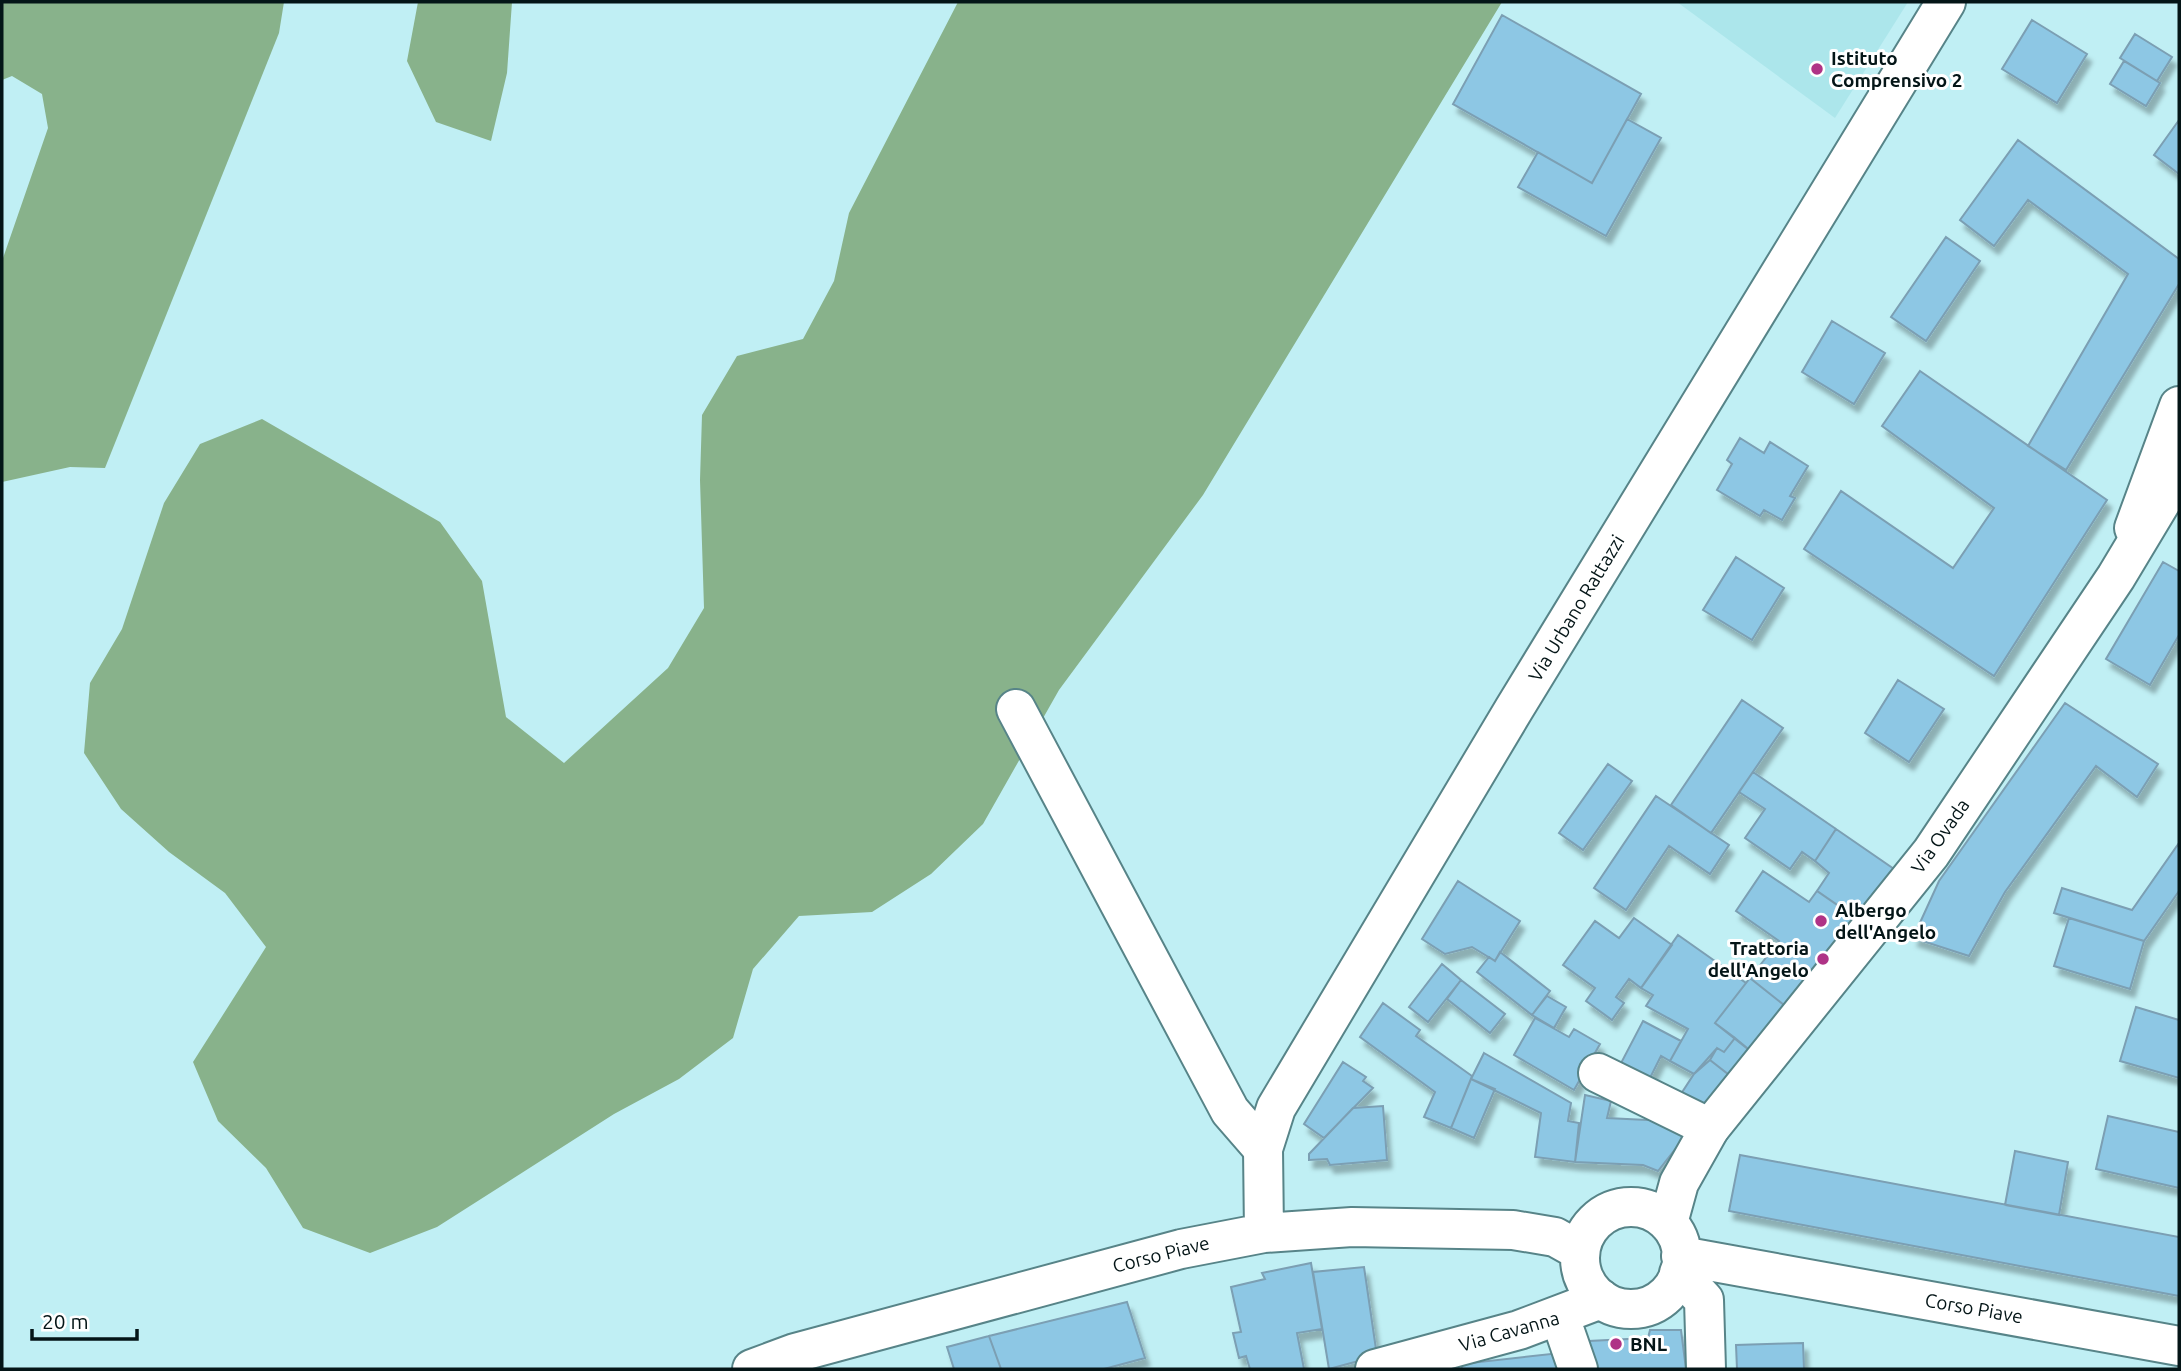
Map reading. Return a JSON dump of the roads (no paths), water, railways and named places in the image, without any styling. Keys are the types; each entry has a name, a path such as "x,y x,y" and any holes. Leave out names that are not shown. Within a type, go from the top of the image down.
{"main road":[{"name":"Via Urbano Rattazzi","path":"1264,1233 1263,1149 1276,1108 1514,709 1945,2"},
{"path":"2116,577 2179,405"},
{"name":"Via Ovada","path":"1683,1263 1679,1183 1710,1128 1931,853 2116,577 2179,472"},
{"path":"1016,709 1230,1111 1263,1149"},
{"path":"1598,1073 1710,1128"},
{"name":"Corso Piave","path":"752,1369 795,1353 1221,1239 1352,1227 1513,1230 1555,1237 1580,1251 1585,1235 1594,1222 1616,1210 1639,1208 1655,1213 1683,1263 1768,1271 2179,1346"},
{"path":"1580,1251 1581,1269 1588,1286 1601,1299 1615,1307 1631,1309 1647,1307 1661,1299 1683,1263"},
{"path":"1683,1263 1706,1369"},
{"name":"Via Cavanna","path":"1376,1369 1560,1317 1601,1299"},
{"path":"1560,1317 1578,1369"}],"place":[{"name":"Istituto Comprensivo 2","path":"1817,69"},
{"name":"Albergo dell'Angelo","path":"1821,921"},
{"name":"Trattoria dell'Angelo","path":"1823,959"},
{"name":"BNL","path":"1616,1344"}]}
